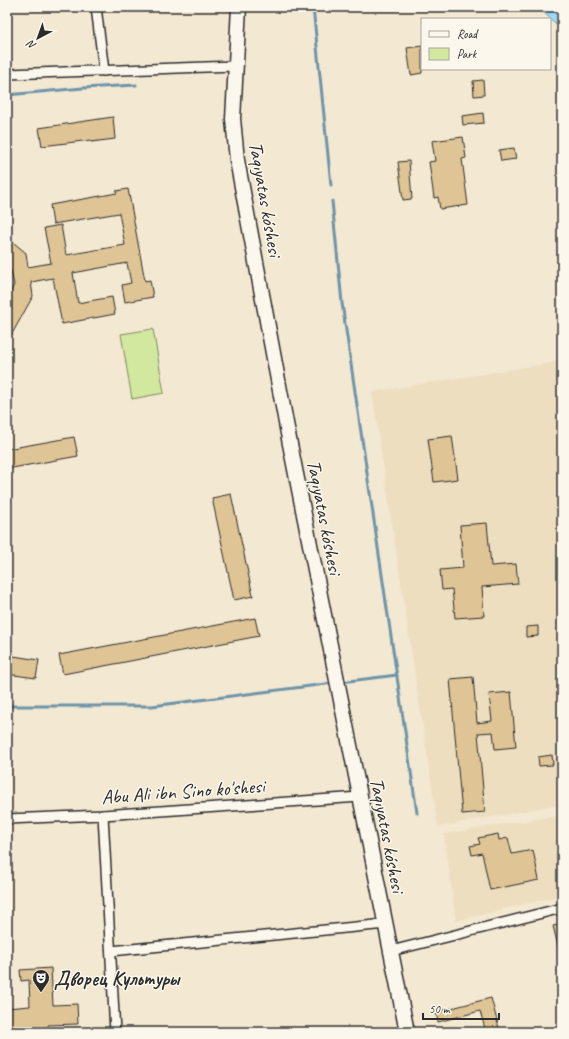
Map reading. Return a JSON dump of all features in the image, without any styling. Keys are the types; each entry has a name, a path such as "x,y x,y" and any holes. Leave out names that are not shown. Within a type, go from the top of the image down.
{"main road":[{"name":"Taqıyatas kóshesi","path":"239,7 233,118 237,160 334,668 407,1032"}],"street":[{"path":"96,7 104,71"},
{"path":"7,74 235,66"},
{"name":"Abu Ali ibn Sino ko'shesi","path":"7,819 103,815 360,797"},
{"path":"103,815 115,1032"},
{"path":"391,951 562,908"},
{"path":"111,951 386,924"}],"shaded area":[{"path":"562,361 562,804 438,827 372,392"},
{"path":"562,815 562,895 456,921 444,834"}],"green space":[{"path":"153,329 164,393 132,399 121,334"}],"water":[{"path":"538,7 562,7 562,27"}],"building":[{"path":"421,46 422,73 411,75 407,48"},
{"path":"483,80 484,95 474,96 473,81"},
{"path":"483,113 484,123 463,125 462,116"},
{"path":"113,117 115,139 91,142 91,140 42,146 39,128"},
{"path":"463,137 466,158 462,159 468,205 440,209 438,197 434,198 429,162 435,161 432,141"},
{"path":"514,148 516,159 501,161 499,150"},
{"path":"409,161 412,199 403,200 398,162"},
{"path":"128,189 145,281 150,280 153,297 125,302 122,285 131,283 127,263 73,273 78,303 112,297 115,314 62,324 53,278 31,282 33,296 7,343 7,298 14,285 11,271 7,267 7,237 26,253 28,267 51,263 44,228 61,225 66,255 125,245 119,213 53,224 50,205 117,193 116,191"},
{"path":"452,436 458,479 434,482 428,439"},
{"path":"74,437 78,456 7,469 7,449"},
{"path":"231,494 253,596 234,600 212,498"},
{"path":"487,523 491,566 516,564 518,584 482,587 484,616 455,618 452,589 442,590 440,570 463,568 460,525"},
{"path":"255,618 259,636 63,674 59,655"},
{"path":"538,626 538,636 526,637 526,627"},
{"path":"7,655 39,660 36,678 7,674"},
{"path":"473,677 477,723 492,721 489,694 511,692 516,747 495,749 493,732 478,733 485,812 462,814 450,679"},
{"path":"552,755 553,765 539,766 538,757"},
{"path":"498,834 499,840 508,838 512,854 533,850 539,880 490,890 482,853 472,855 470,846 480,844 478,838"},
{"path":"562,924 562,950 559,950 553,926"},
{"name":"Дворец Культуры","path":"51,968 53,1005 77,1004 78,1024 48,1025 48,1032 7,1032 7,1008 30,1006 29,980 21,981 20,970"},
{"path":"491,998 500,1032 486,1032 480,1011 438,1022 436,1012"}],"waterway":[{"path":"313,7 331,185"},
{"path":"7,95 136,85"},
{"path":"332,201 342,303 417,813"},
{"path":"341,682 397,675"},
{"path":"7,706 152,706 334,683"}],"place":[{"name":"Дворец Культуры","path":"41,993"}]}
